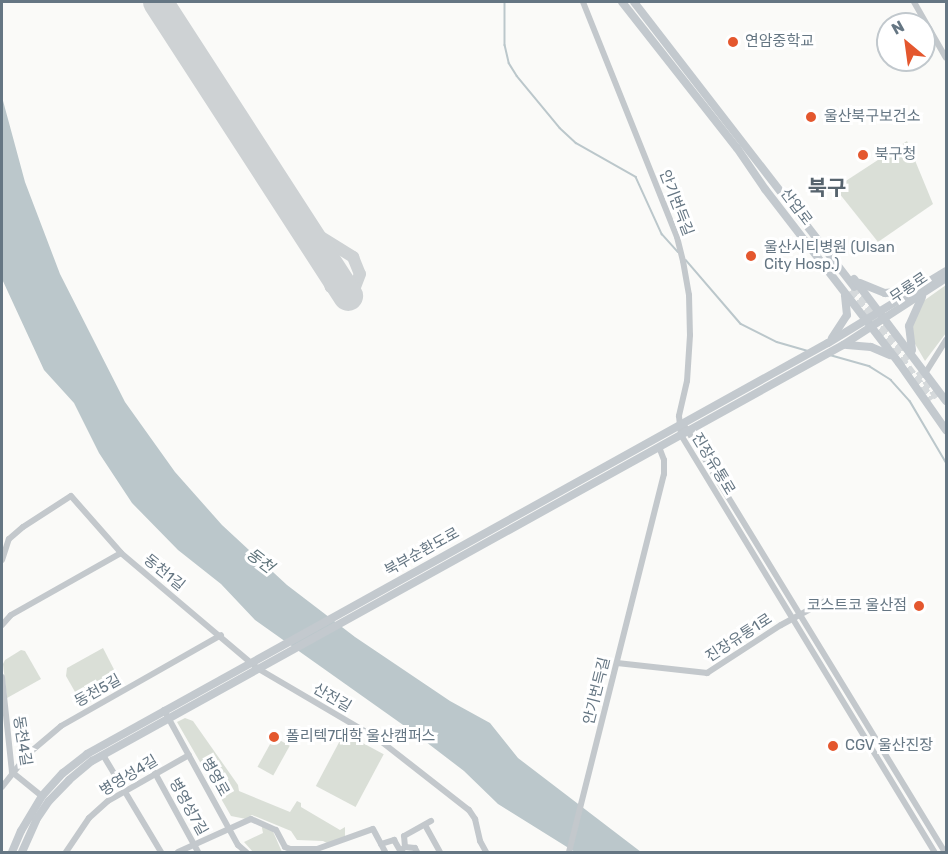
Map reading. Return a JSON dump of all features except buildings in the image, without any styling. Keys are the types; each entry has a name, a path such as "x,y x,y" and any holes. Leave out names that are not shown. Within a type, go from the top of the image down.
{"main road":[{"name":"산업로","path":"622,2 853,278 946,401"},
{"name":"산업로","path":"634,2 740,145 765,189 849,290 866,321 946,430"},
{"name":"무룡로","path":"880,312 946,271"},
{"path":"853,278 885,293 916,289"},
{"name":"무룡로","path":"886,320 946,278"},
{"path":"826,344 847,315 849,290"},
{"path":"916,360 910,344 909,326 925,293"},
{"name":"북부순환도로","path":"12,852 42,796 63,773 87,754 257,668 374,599 880,312"},
{"name":"북부순환도로","path":"22,852 36,820 59,790 79,770 249,662 374,599 659,447 886,320"},
{"path":"841,347 871,347 884,351 899,363"},
{"path":"946,410 935,398 946,421"}],"street":[{"name":"안기번득길","path":"583,2 677,237 686,275 690,350 687,381 679,416 681,424"},
{"path":"914,2 946,58"},
{"path":"926,372 946,340"},
{"name":"진장유통로","path":"681,424 793,619 935,852"},
{"name":"진장유통로","path":"685,433 945,852"},
{"name":"안기번득길","path":"569,852 664,474 664,460 659,447"},
{"name":"동천1길","path":"3,546 22,527 71,496 121,553 221,635 249,662"},
{"path":"2,560 3,546"},
{"path":"2,624 11,615 121,553"},
{"name":"진장유통1로","path":"617,663 707,673 826,600"},
{"name":"동천5길","path":"2,787 12,772 37,745 61,726 221,635"},
{"name":"산전길","path":"249,662 378,739 469,810 476,819 480,842 486,852"},
{"name":"동천4길","path":"2,677 12,772 42,796"},
{"name":"병영로","path":"166,714 238,845 246,852"},
{"path":"103,755 160,852"},
{"name":"병영성4길","path":"66,852 89,818 123,791 189,755"},
{"name":"병영성7길","path":"155,773 198,852"},
{"path":"178,852 254,820 276,830 285,847 290,849 317,849 373,829 385,852"},
{"path":"402,850 405,836 428,823 440,852"},
{"path":"381,844 394,840 402,850"},
{"path":"402,850 415,848 417,852"}],"shaded area":[{"path":"907,141 933,204 878,242 835,188"},
{"path":"946,285 946,333 925,361 911,337 914,317 922,302"},
{"path":"103,648 122,685 83,706 66,676 67,668"},
{"path":"21,650 25,651 41,679 7,698 3,664 5,660"},
{"path":"185,718 193,721 238,785 239,791 290,812 297,801 301,803 301,807 340,830 345,827 345,838 329,844 323,841 297,840 291,831 252,815 246,819 231,816 177,722"},
{"path":"344,733 384,754 356,807 316,786"},
{"path":"274,737 290,746 273,775 258,767"},
{"path":"261,823 271,827 282,852 253,852 244,842 263,833"}],"water":[{"name":"동천","path":"2,97 25,182 60,274 125,402 175,472 222,525 287,585 355,637 450,701 490,723 518,758 641,852 575,852 498,804 464,771 413,732 255,620 221,584 178,550 132,503 99,453 74,403 44,370 2,279"}],"waterway":[{"path":"505,2 505,45 509,63 517,76 560,128 576,143 636,177 662,234 678,252"},
{"path":"686,260 741,324 777,342 808,351"},
{"path":"830,355 869,366 891,380 910,401 946,462"}],"taxiway":[{"path":"296,215 305,227 353,257 360,274 355,287 346,292 331,287 314,243"}],"runway":[{"path":"158,2 348,296"}],"tunnel":[{"path":"854,287 910,359"},
{"path":"850,291 932,400"},
{"path":"919,371 937,397"}],"place":[{"name":"연암중학교","path":"733,42"},
{"name":"울산북구보건소","path":"811,117"},
{"name":"북구청","path":"863,155"},
{"name":"울산시티병원 (Ulsan City Hosp.)","path":"751,256"},
{"name":"코스트코 울산점","path":"919,606"},
{"name":"폴리텍7대학 울산캠퍼스","path":"274,737"},
{"name":"CGV 울산진장","path":"833,746"}],"district":[{"name":"북구","path":"827,188"}]}
